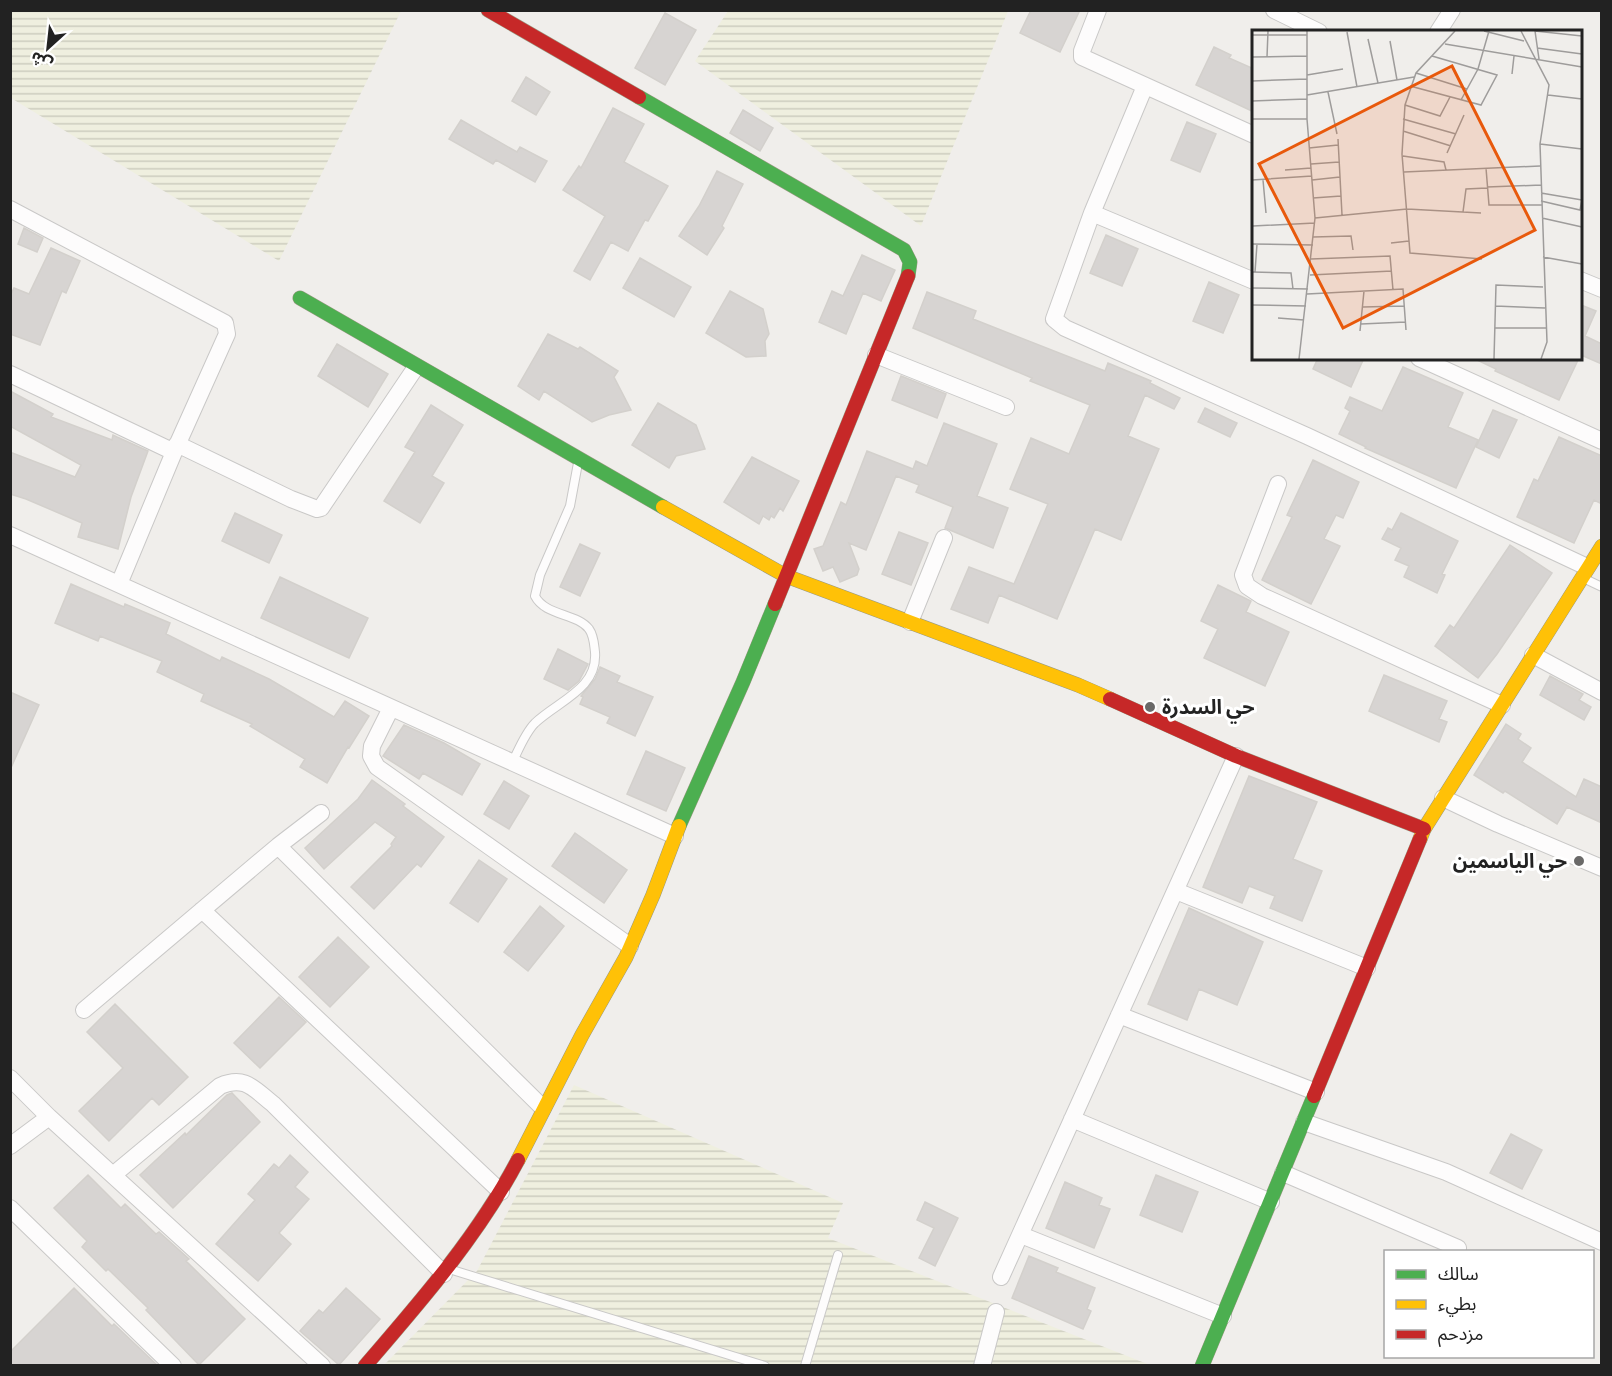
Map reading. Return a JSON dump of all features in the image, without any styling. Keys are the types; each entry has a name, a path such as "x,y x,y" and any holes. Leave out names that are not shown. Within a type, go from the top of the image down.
{"street":[{"path":"365,1365 446,1271 501,1192 543,1108 630,946 653,895 675,836 743,682 909,274 909,258 904,250 488,10"},
{"path":"1098,10 1082,51 1082,57 1252,134"},
{"path":"1274,10 1315,30"},
{"path":"1439,30 1452,10"},
{"path":"1144,86 1092,213 1054,319 1065,327 1307,436 1584,572"},
{"path":"10,209 225,323 226,334 118,584"},
{"path":"1092,213 1252,280"},
{"path":"1582,280 1602,289"},
{"path":"300,298 416,367 786,576 1078,685 1236,756 1424,829"},
{"path":"876,355 1006,407"},
{"path":"1423,360 1602,441"},
{"path":"10,374 317,509 321,508 416,367"},
{"path":"1278,484 1243,575 1247,586 1262,596 1502,705"},
{"path":"10,535 675,836"},
{"path":"910,622 944,538"},
{"path":"1202,1365 1424,829 1602,546"},
{"path":"1533,655 1602,692"},
{"path":"391,708 372,746 371,756 377,767 630,946"},
{"path":"1001,1277 1236,756"},
{"path":"1443,798 1602,868"},
{"path":"84,1010 278,846 321,813"},
{"path":"278,846 543,1108"},
{"path":"1176,891 1367,968"},
{"path":"202,910 501,1192"},
{"path":"1119,1015 1316,1092"},
{"path":"10,1077 49,1117 322,1365"},
{"path":"113,1174 220,1086 236,1080 246,1083 273,1104 446,1271"},
{"path":"10,1146 49,1117"},
{"path":"1072,1119 1271,1202"},
{"path":"1304,1122 1446,1172 1602,1242"},
{"path":"1283,1173 1458,1248"},
{"path":"10,1208 173,1365"},
{"path":"1021,1235 1223,1316"},
{"path":"982,1365 996,1312"}],"lane":[{"path":"512,763 534,724 584,685 594,664 594,642 587,627 544,606 535,596 540,575 567,514 579,460"},
{"path":"1584,572 1602,587"},
{"path":"805,1365 838,1255"},
{"path":"446,1271 765,1365"}],"green space":[{"path":"10,11 401,11 279,261 11,98"},
{"path":"728,11 1008,11 921,226 695,61"},
{"path":"574,1085 843,1203 828,1238 1150,1365 383,1366 477,1271"}],"building":[{"path":"1031,10 1080,10 1060,52 1020,33"},
{"path":"665,13 696,30 665,85 635,68"},
{"path":"1214,47 1231,55 1229,58 1252,68 1252,111 1196,85"},
{"path":"526,77 550,92 536,115 512,101"},
{"path":"613,108 644,124 624,162 668,186 628,251 611,242 590,280 574,271 605,216 563,190 579,166 581,168"},
{"path":"743,110 773,128 760,151 730,133"},
{"path":"461,120 517,152 520,147 547,161 535,182 496,160 493,164 449,139"},
{"path":"1187,122 1216,134 1200,172 1171,160"},
{"path":"717,171 743,184 722,226 724,228 707,255 679,236 699,206"},
{"path":"24,228 43,238 37,252 18,244"},
{"path":"1106,235 1138,249 1122,286 1090,273"},
{"path":"51,248 80,261 66,293 62,291 40,345 10,334 10,296 14,288 29,294"},
{"path":"862,255 895,270 881,301 863,293 846,334 819,322 832,291 843,296"},
{"path":"640,258 691,287 674,317 623,288"},
{"path":"1209,282 1239,295 1223,333 1193,321"},
{"path":"730,291 763,309 769,334 765,341 766,356 746,357 706,333"},
{"path":"927,292 976,311 973,319 1105,371 1108,363 1151,381 1150,383 1180,398 1174,409 1145,395 1128,436 1159,449 1121,540 1095,529 1057,619 999,595 988,623 951,609 969,567 1014,584 1048,504 1010,489 1031,438 1069,454 1090,405 1030,381 1032,378 913,328"},
{"path":"1582,305 1596,311 1585,336 1602,344 1602,364 1582,355"},
{"path":"548,334 578,349 580,347 618,371 614,377 631,410 592,422 544,391 539,400 518,386"},
{"path":"337,344 388,374 368,407 318,376"},
{"path":"1317,360 1363,360 1351,387 1313,369"},
{"path":"1477,360 1578,360 1559,400 1495,371 1496,369"},
{"path":"1403,367 1463,393 1448,427 1478,440 1456,488 1365,448 1339,434 1350,411 1345,408 1350,397 1382,411"},
{"path":"901,376 946,394 937,418 892,400"},
{"path":"10,391 53,414 51,417 112,440 113,435 148,451 131,497 118,549 78,537 82,523 10,494 10,452 75,477 81,465 10,426"},
{"path":"658,403 696,425 705,449 676,456 669,468 632,445"},
{"path":"431,405 463,425 432,476 444,483 420,523 384,501 415,452 405,447"},
{"path":"1205,408 1237,423 1230,437 1198,422"},
{"path":"1493,410 1517,420 1499,458 1476,447"},
{"path":"944,423 997,444 977,496 1008,508 993,548 945,528 953,507 916,492 919,485 896,476 866,550 849,543 859,569 857,575 840,582 833,567 823,571 814,549 823,546 841,502 846,505 867,451 913,469 916,461 927,466"},
{"path":"1559,437 1602,456 1602,504 1594,500 1574,543 1517,517 1534,479 1538,481"},
{"path":"752,457 799,481 783,511 780,508 774,518 771,516 769,520 763,516 759,524 724,502"},
{"path":"1313,460 1359,482 1343,518 1336,515 1324,539 1340,546 1311,604 1262,580 1292,517 1287,515"},
{"path":"235,513 282,535 269,563 222,541"},
{"path":"1401,513 1458,541 1442,574 1445,575 1437,593 1404,577 1409,566 1395,560 1401,548 1382,539 1388,528 1392,530"},
{"path":"899,532 928,543 911,585 882,574"},
{"path":"580,544 600,553 580,596 560,587"},
{"path":"1510,545 1552,573 1478,678 1435,646 1450,625 1454,628"},
{"path":"280,577 368,618 349,658 261,618"},
{"path":"71,584 124,607 125,604 170,623 166,634 220,661 222,657 269,679 334,717 345,701 369,716 327,783 300,767 305,759 250,726 252,724 201,701 204,694 157,672 162,661 100,636 98,641 55,623"},
{"path":"1218,585 1251,601 1246,612 1289,632 1265,686 1204,658 1218,629 1201,621"},
{"path":"558,649 588,664 579,681 568,690 544,679"},
{"path":"600,667 620,676 617,682 653,697 635,736 607,723 610,717 580,704 583,697 581,696 595,679"},
{"path":"1384,675 1447,701 1439,719 1447,722 1439,742 1369,711"},
{"path":"1550,676 1583,694 1579,700 1591,707 1584,720 1540,695"},
{"path":"10,692 39,705 10,770"},
{"path":"1506,724 1521,734 1518,739 1531,748 1522,762 1576,797 1584,779 1602,787 1602,823 1567,807 1557,824 1505,791 1503,793 1474,775"},
{"path":"404,725 444,743 480,764 462,795 423,773 419,779 383,756"},
{"path":"646,751 685,768 666,811 627,794"},
{"path":"1249,776 1317,802 1293,859 1322,871 1302,921 1270,908 1275,896 1249,886 1242,903 1203,887"},
{"path":"372,780 444,837 421,867 417,864 374,909 351,887 392,846 396,837 375,822 324,869 305,848 358,799"},
{"path":"504,781 529,796 509,829 484,814"},
{"path":"575,833 627,870 604,903 552,866"},
{"path":"479,860 507,879 478,922 450,903"},
{"path":"540,906 564,926 528,971 504,952"},
{"path":"1189,908 1263,942 1237,1005 1199,989 1187,1020 1148,1004"},
{"path":"338,937 369,967 330,1007 299,977"},
{"path":"279,997 306,1022 260,1068 234,1043"},
{"path":"115,1004 188,1077 159,1105 152,1098 109,1141 79,1111 123,1068 87,1032"},
{"path":"232,1093 260,1122 173,1208 140,1175 227,1095"},
{"path":"1511,1134 1542,1150 1522,1189 1490,1173"},
{"path":"290,1155 308,1172 295,1187 309,1199 279,1233 291,1244 258,1281 216,1244 255,1200 248,1194 274,1164 279,1168"},
{"path":"88,1175 121,1208 125,1204 156,1234 159,1232 189,1259 186,1261 245,1319 199,1365 146,1310 148,1308 82,1247 87,1241 54,1208"},
{"path":"1156,1175 1198,1192 1182,1232 1140,1215"},
{"path":"1065,1182 1102,1198 1099,1205 1110,1209 1094,1248 1046,1228"},
{"path":"925,1202 958,1218 935,1266 919,1258 934,1228 917,1220"},
{"path":"1029,1256 1058,1268 1056,1272 1095,1288 1087,1309 1091,1311 1083,1329 1012,1298"},
{"path":"74,1288 112,1326 114,1324 157,1365 10,1365 10,1352"},
{"path":"346,1288 380,1319 339,1365 300,1331 319,1310 323,1313"}],"traffic: fast":[{"path":"639,97 904,250 910,262 908,276"},
{"path":"300,298 663,507"},
{"path":"679,826 775,604"},
{"path":"1202,1366 1314,1096"}],"traffic: slow":[{"path":"663,507 786,576 1110,699"},
{"path":"1420,839 1424,829 1602,546"},
{"path":"518,1160 582,1035 626,957 679,826"}],"traffic: jam":[{"path":"488,10 639,97"},
{"path":"775,604 908,276"},
{"path":"1110,699 1236,756 1424,829"},
{"path":"1314,1096 1420,839"},
{"path":"365,1366 448,1267 485,1215 518,1160"}],"place":[{"name":"حي السدرة","path":"1150,707"},
{"name":"حي الياسمين","path":"1579,861"}]}
